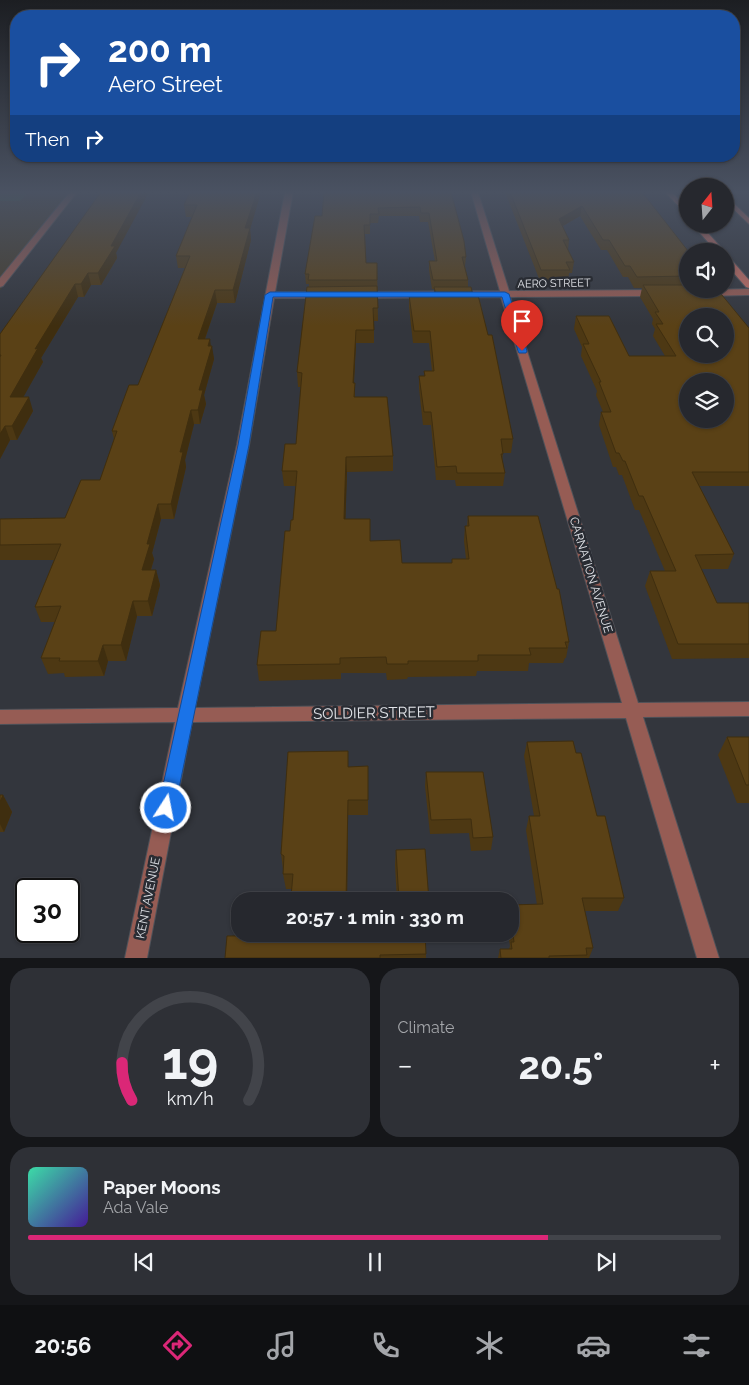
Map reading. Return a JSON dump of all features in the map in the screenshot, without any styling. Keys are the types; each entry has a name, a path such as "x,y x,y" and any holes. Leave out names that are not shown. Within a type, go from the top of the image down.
{"street":[{"path":"0,284 38,237"},
{"name":"KENT AVENUE","path":"136,958 185,715 243,445 281,237"},
{"name":"CARNATION AVENUE","path":"488,237 708,958"},
{"path":"734,268 749,285"},
{"path":"734,292 749,292"},
{"name":"AERO STREET","path":"348,295 671,293"},
{"path":"270,295 328,295"},
{"name":"SOLDIER STREET","path":"0,717 749,709"}],"shaded area":[{"path":"0,237 43,237 0,290"}],"building":[{"path":"69,237 116,237 111,246 115,246 98,273 88,273 81,284 75,284 35,349 38,348 10,397 29,397 12,426 5,426 0,434 0,334"},
{"path":"184,237 248,237 233,290 215,290 198,339 210,339 208,346 212,346 199,390 203,390 198,410 191,410 180,452 183,452 171,504 158,504 147,544 150,544 142,570 156,570 148,601 133,601 121,645 103,645 98,661 59,661 60,658 41,658 61,606 35,607 61,544 0,545 0,519 65,518 81,480 100,480 117,431 112,431 129,385 138,385 190,256 176,256"},
{"path":"311,237 365,237 366,263 377,263 377,280 308,280 309,274 305,274"},
{"path":"433,237 463,237 466,257 462,257 468,280 433,280 429,261 437,261"},
{"path":"528,237 567,237 569,240 563,240 574,262 566,262 570,270 541,270"},
{"path":"601,237 677,237 682,243 679,243 679,276 637,277 630,266 625,266 609,240 603,240"},
{"path":"643,285 679,285 679,298 724,298 733,308 679,308 679,363 734,363 734,310 749,328 749,472 692,472 734,554 695,555 717,603 749,603 749,644 678,644 650,571 676,571 643,496 639,496 625,461 623,461 619,453 616,453 601,412 611,412 599,382 601,382 583,344 589,344 576,316 609,316 629,356 676,356 656,324 663,324 655,312 659,312"},
{"path":"377,286 378,308 373,308 374,330 356,330 354,397 387,397 393,456 346,457 344,519 370,519 370,541 400,540 402,563 452,563 452,559 469,559 465,526 469,526 468,516 538,516 557,589 559,589 569,642 565,642 567,648 529,648 531,655 478,655 478,661 408,661 408,664 387,664 386,657 340,658 340,664 257,665 261,631 276,631 285,531 290,531 291,520 293,520 297,471 282,471 285,444 296,444 302,373 297,372 307,287"},
{"path":"434,287 471,287 473,295 478,295 488,335 492,335 513,439 501,439 503,454 501,454 505,473 457,473 456,466 437,467 431,412 424,412 419,376 425,376 424,371 434,371 430,331 414,331 409,295 436,295"},
{"path":"727,737 749,737 749,785 746,785"},
{"path":"573,741 576,753 581,753 597,816 605,816 624,898 582,898 593,948 586,948 587,955 549,956 549,958 501,958 500,949 512,949 511,942 519,942 519,905 543,904 529,816 540,816 527,742"},
{"path":"348,751 348,767 368,766 368,800 348,800 346,892 291,892 293,874 283,874 284,856 281,854 288,752"},
{"path":"426,772 483,772 493,837 473,838 471,819 431,820"},
{"path":"425,849 428,892 398,892 396,850"},
{"path":"227,936 231,936 231,942 425,942 426,954 380,955 380,958 225,958"}],"route":[{"path":"166,808 243,445 270,295 505,294 522,351"}]}
